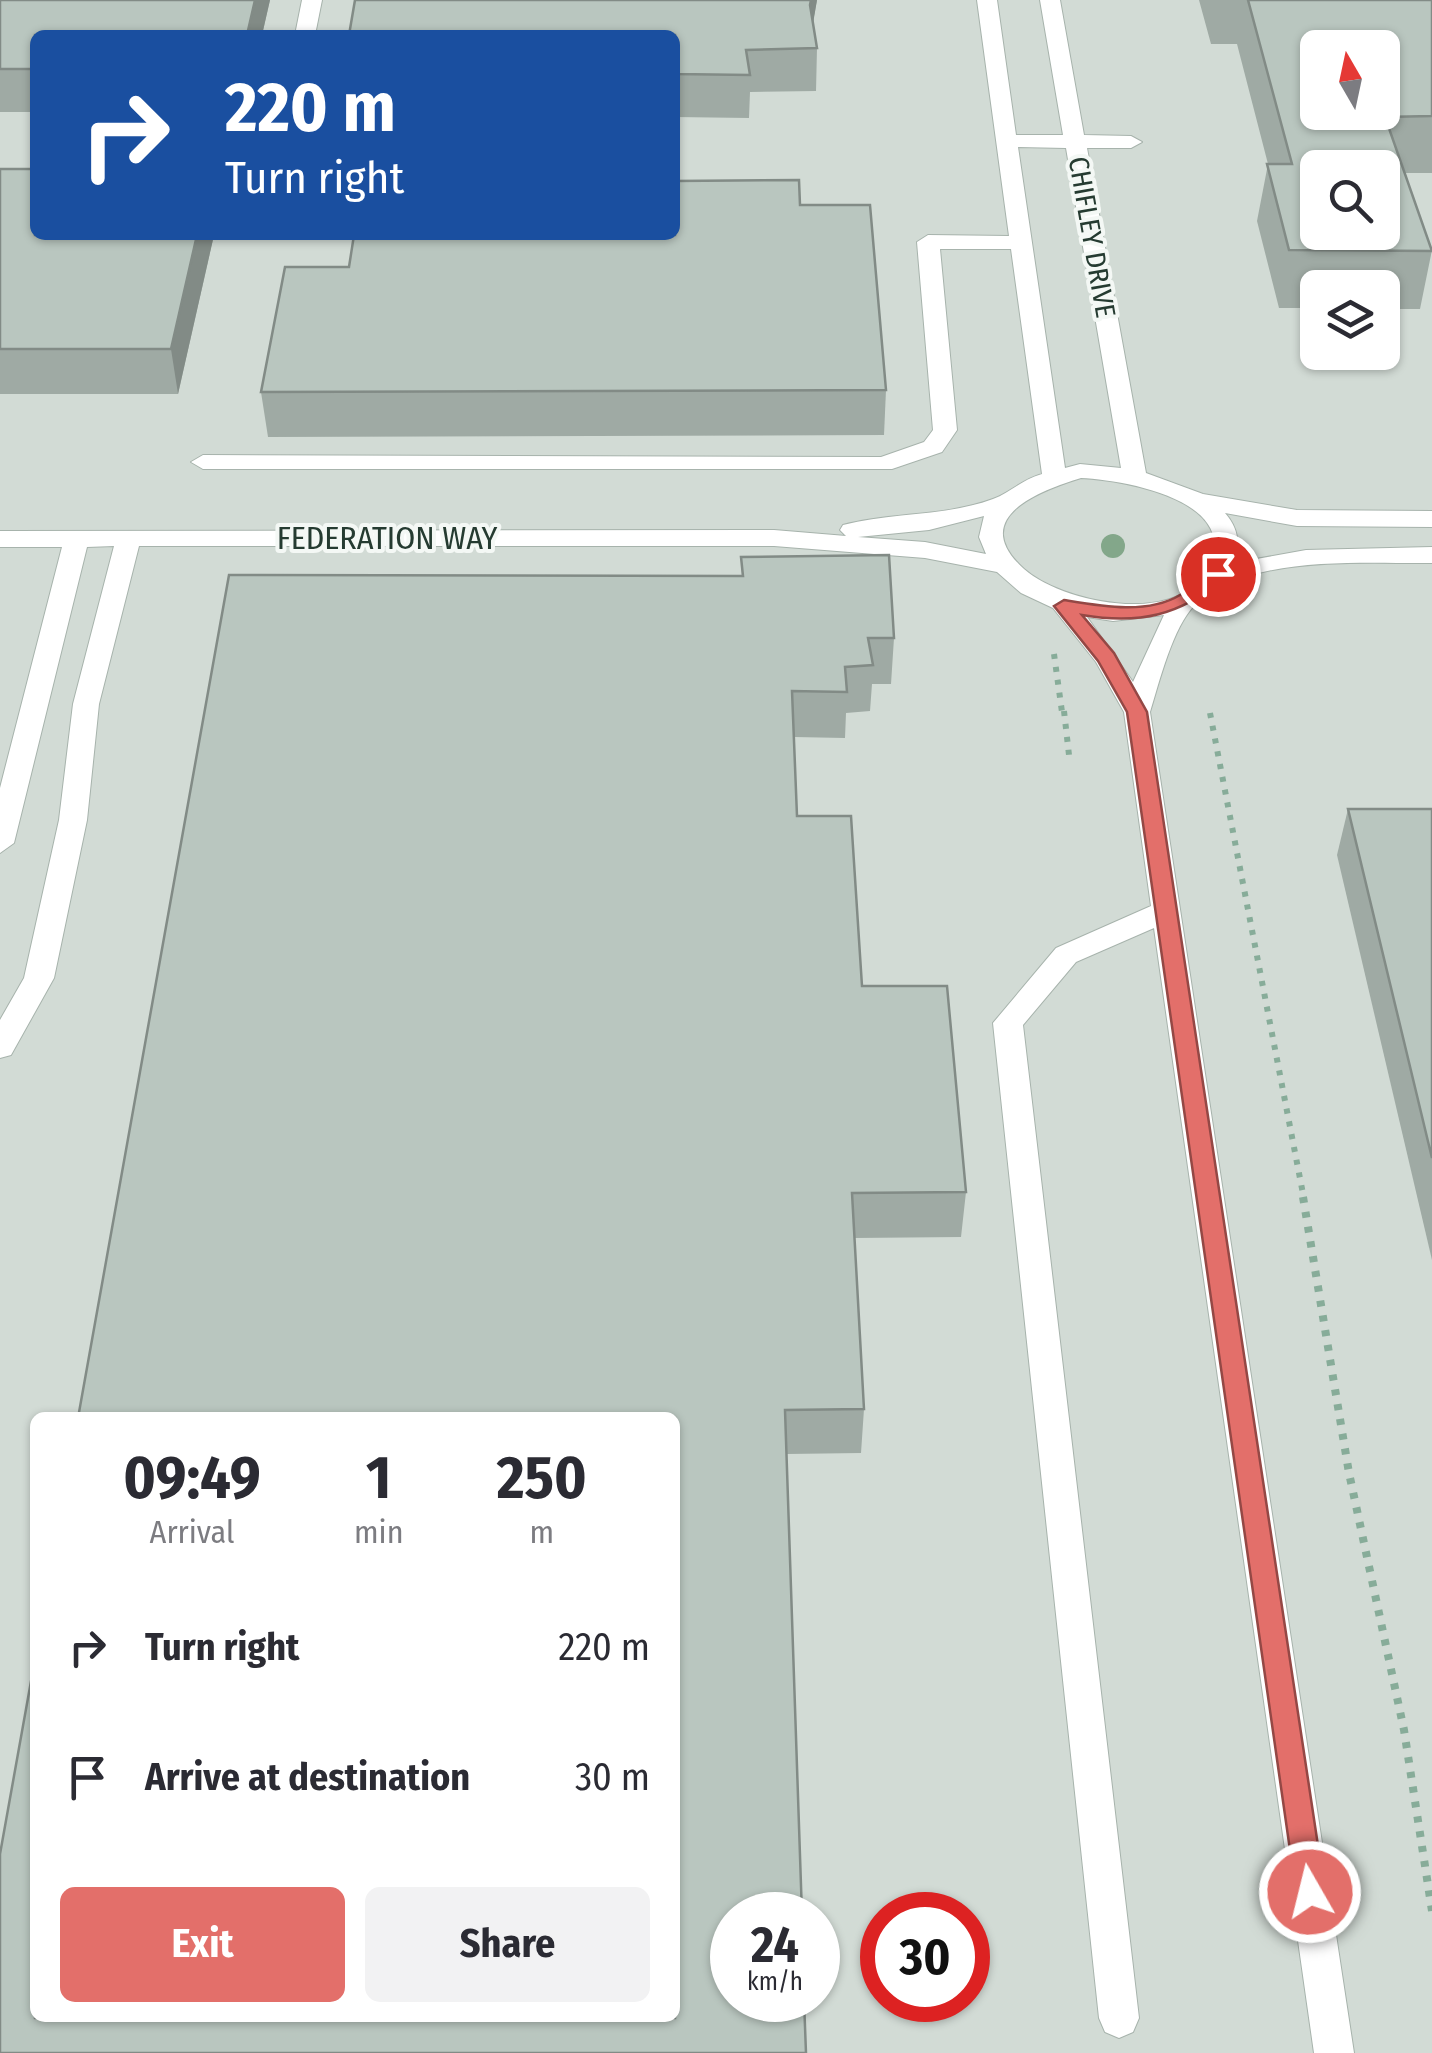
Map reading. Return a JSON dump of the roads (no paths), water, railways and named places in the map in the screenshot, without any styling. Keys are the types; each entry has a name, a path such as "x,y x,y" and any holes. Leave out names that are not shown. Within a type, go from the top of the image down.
{"street":[{"path":"306,30 312,0"},
{"path":"987,0 1054,476"},
{"name":"CHIFLEY DRIVE","path":"1050,0 1134,474"},
{"path":"1009,141 1131,142"},
{"path":"203,462 883,464 933,447 945,430 928,242 1023,243"},
{"path":"1184,602 1147,612 1106,613 1064,606 1016,582 1000,566 991,544 992,523 1002,504 1025,487 1054,476 1107,471 1134,474 1169,485 1198,502 1297,518 1432,519"},
{"path":"1137,712 1154,655 1184,602 1218,574 1226,556 1224,537 1198,502"},
{"name":"FEDERATION WAY","path":"774,538 929,522 1002,504"},
{"path":"0,843 77,538"},
{"name":"FEDERATION WAY","path":"0,539 774,538 925,550 1000,566"},
{"path":"0,1047 39,978 73,820 86,704 128,539"},
{"path":"1218,574 1306,558 1432,555"},
{"path":"1064,606 1107,658 1137,712 1334,2053"},
{"path":"1119,2018 1008,1023 1066,955 1165,912"}]}
